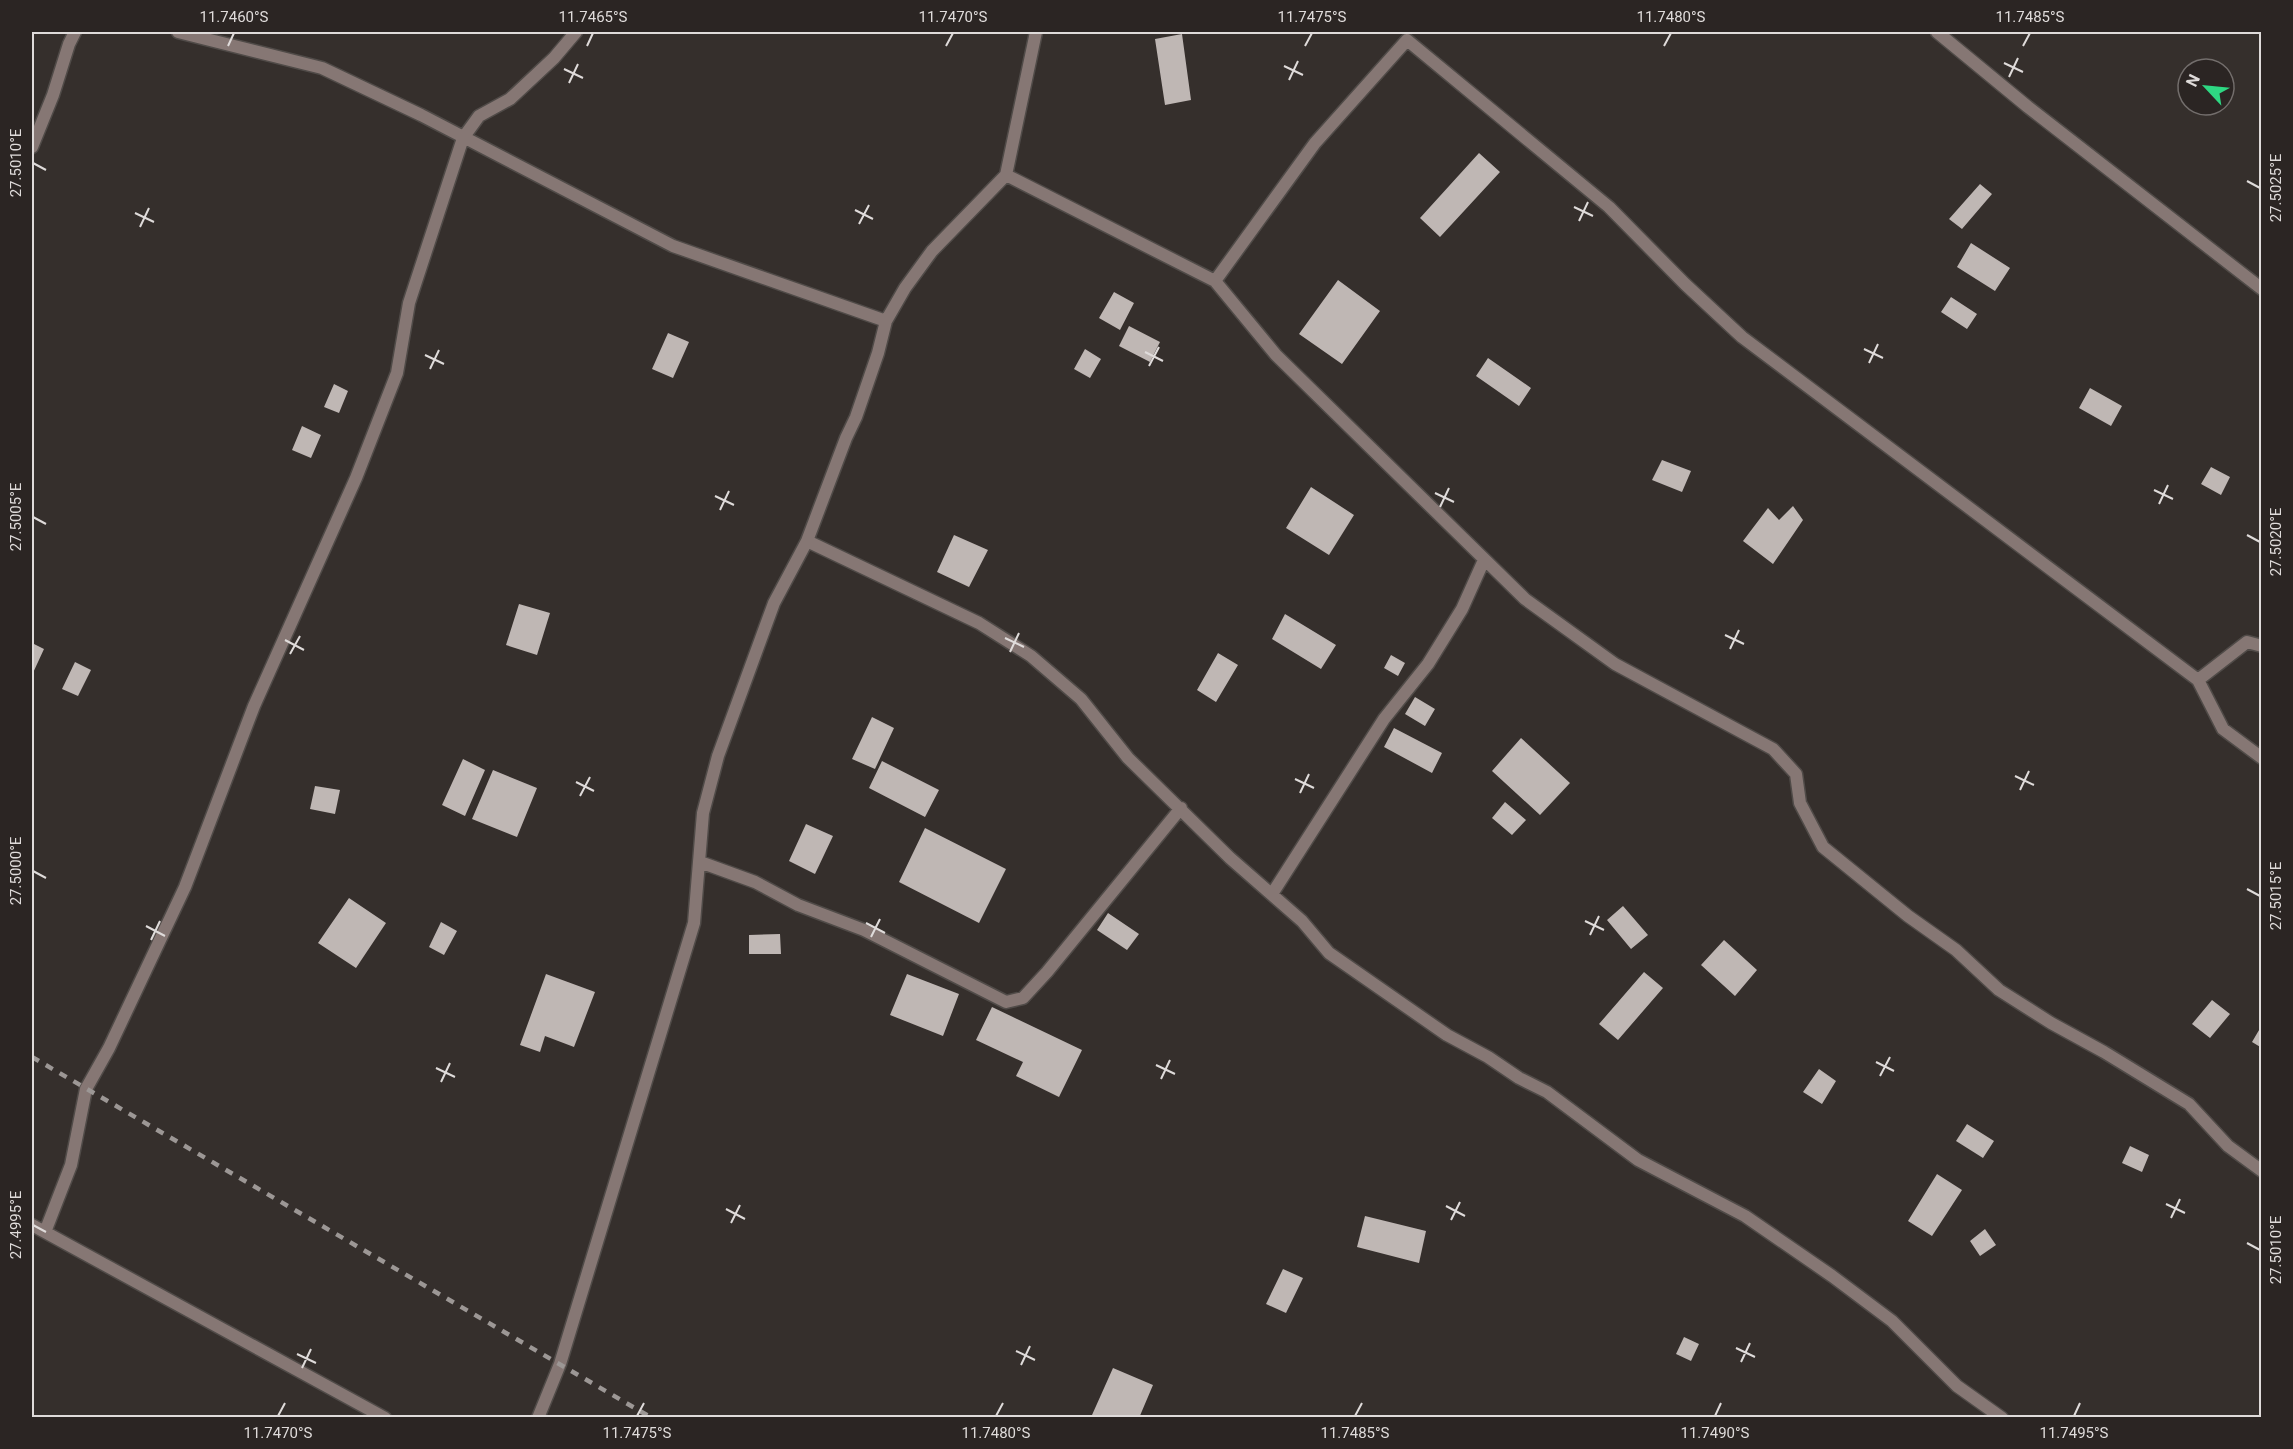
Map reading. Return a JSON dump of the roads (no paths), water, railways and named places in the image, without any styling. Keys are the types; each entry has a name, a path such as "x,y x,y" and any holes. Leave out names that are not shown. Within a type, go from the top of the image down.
{"street":[{"path":"32,147 75,32"},
{"path":"178,32 322,68 421,115 673,246 886,321"},
{"path":"45,1232 71,1165 86,1089 114,1038 185,887 254,706 356,478 398,373 409,303 463,138 479,116 510,99 554,58 576,32"},
{"path":"538,1418 561,1364 694,923 703,813 718,756 774,603 807,541 856,417 878,353 886,321 904,288 932,251 1006,175 1036,32"},
{"path":"1936,32 2262,289"},
{"path":"1215,281 1315,143 1406,36 1610,207 1685,284 1742,337 2199,680 2223,729 2262,758"},
{"path":"1006,175 1215,281 1276,356 1525,599 1615,664 1773,749 1796,774 1800,803 1823,847 1908,916 1956,950 1999,990 2189,1104 2228,1146 2262,1171"},
{"path":"807,541 979,623 1031,656 1081,699 1128,758 1230,858 1302,921 1329,953 1447,1035 1547,1092 1638,1160 1745,1216 1857,1293 1892,1321 1957,1386 2002,1418"},
{"path":"1272,894 1384,719 1428,664 1462,609 1484,560"},
{"path":"2199,680 2247,642 2262,646"},
{"path":"700,862 755,882 798,905 864,930 1006,1002 1023,999 1181,808"},
{"path":"32,1225 385,1418"}],"railway":[{"path":"32,1057 652,1418"}]}
